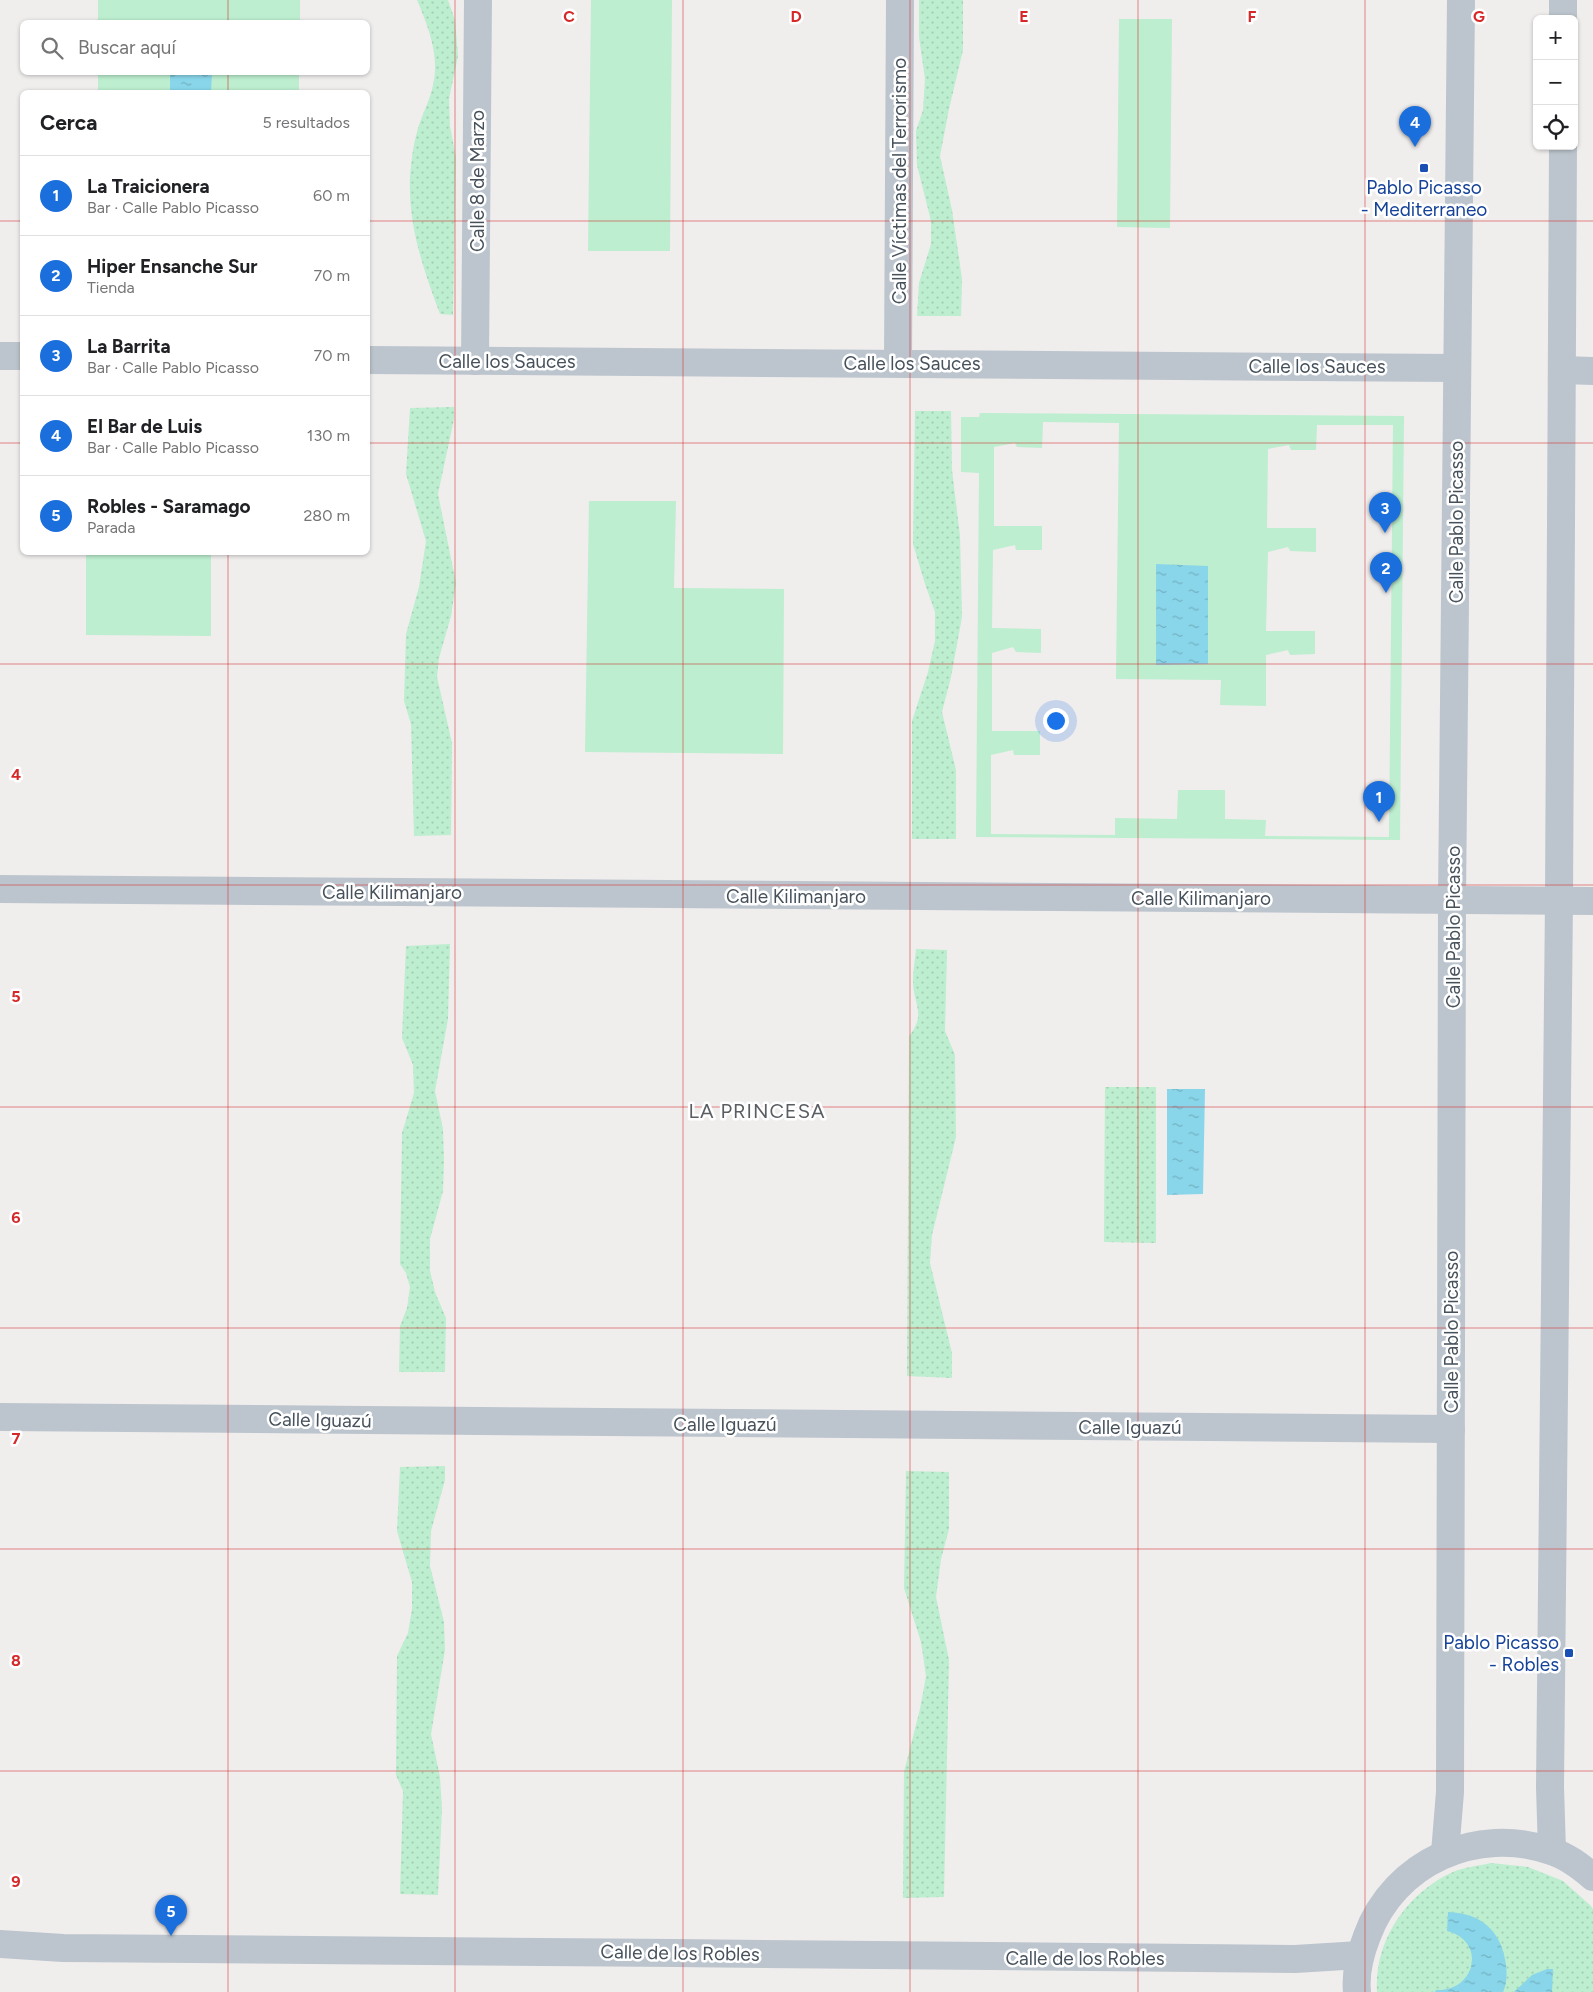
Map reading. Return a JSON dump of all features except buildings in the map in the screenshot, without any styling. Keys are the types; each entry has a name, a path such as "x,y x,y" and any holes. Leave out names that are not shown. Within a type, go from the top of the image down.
{"street":[{"name":"Calle 8 de Marzo","path":"475,361 478,0"},
{"name":"Calle Víctimas del Terrorismo","path":"898,363 900,0"},
{"name":"Calle Pablo Picasso","path":"1445,1853 1450,1792 1452,900 1460,0"},
{"path":"1563,0 1563,15"},
{"path":"1552,1851 1550,1787 1559,900 1563,150"},
{"path":"0,356 20,356"},
{"name":"Calle los Sauces","path":"370,360 1456,368"},
{"path":"1562,370 1593,370"},
{"name":"Calle Kilimanjaro","path":"0,890 1593,901"},
{"name":"Calle Iguazú","path":"0,1417 1451,1429"},
{"path":"1356,1992 1360,1955 1372,1922 1388,1896 1407,1876 1445,1853 1484,1843 1520,1843 1552,1851 1577,1864 1593,1877"},
{"name":"Calle de los Robles","path":"0,1944 60,1948 445,1950 895,1957 1295,1959 1360,1955"}],"green space":[{"path":"98,0 300,0 300,20 98,20"},
{"path":"417,0 448,0 455,20 458,56 449,99 450,126 456,158 453,315 440,314 418,247 411,212 410,177 413,148 432,91 435,74 432,41"},
{"path":"591,0 672,0 670,251 588,251"},
{"path":"919,0 963,0 963,50 940,156 952,210 962,279 961,316 917,316 919,283 931,244 931,221 917,165 916,131 923,110 925,79 919,37"},
{"path":"1119,19 1172,19 1170,228 1117,227"},
{"path":"98,75 299,75 299,90 98,90"},
{"path":"454,407 454,419 438,494 456,583 451,616 439,658 437,677 452,743 451,835 414,836 411,724 404,701 406,634 419,587 426,541 406,474 410,408"},
{"path":"915,411 951,411 952,470 960,536 962,617 951,677 942,712 956,770 956,839 912,839 912,721 928,672 935,641 935,612 913,544"},
{"path":"980,413 1404,416 1400,840 976,837 979,473 961,472 961,417 979,417","holes":["1043,422 1119,423 1116,679 1221,680 1220,705 1266,706 1266,655 1288,650 1290,655 1315,654 1315,631 1266,631 1268,552 1288,547 1290,551 1316,552 1316,528 1267,528 1268,449 1289,445 1291,450 1316,450 1317,425 1393,425 1389,837 1265,836 1266,820 1225,819 1225,790 1178,790 1177,819 1115,818 1115,835 991,834 991,755 1013,750 1014,755 1040,755 1040,731 992,731 992,653 1013,647 1016,652 1041,653 1041,629 992,628 993,550 1015,545 1016,550 1042,550 1042,526 994,526 994,447 1015,443 1017,447 1042,448"]},
{"path":"589,501 676,501 674,588 784,589 783,754 585,752"},
{"path":"86,555 211,555 211,636 86,635"},
{"path":"450,944 448,1019 435,1091 443,1129 443,1191 430,1239 430,1271 435,1292 446,1318 445,1372 399,1372 400,1326 407,1308 410,1287 406,1273 400,1264 402,1133 414,1093 413,1065 402,1038 406,946"},
{"path":"916,949 947,950 945,1031 955,1055 956,1137 932,1235 930,1263 952,1353 952,1378 907,1376 909,1036 918,1015 913,981"},
{"path":"1105,1087 1156,1087 1156,1243 1104,1242"},
{"path":"445,1466 445,1480 431,1531 430,1566 444,1622 445,1650 431,1734 440,1777 442,1809 438,1895 400,1894 403,1791 396,1775 397,1656 408,1633 412,1609 412,1582 397,1531 400,1467"},
{"path":"906,1471 949,1472 949,1529 941,1559 936,1597 949,1660 944,1897 903,1898 904,1772 920,1709 926,1676 921,1642 904,1588"},
{"path":"1491,1863 1528,1867 1563,1881 1591,1906 1593,1909 1593,1992 1377,1992 1381,1954 1397,1920 1408,1905 1436,1881 1453,1872"}],"water":[{"path":"170,75 212,75 211,90 170,90"},
{"path":"1156,564 1208,566 1208,664 1156,665"},
{"path":"1167,1089 1205,1089 1203,1194 1167,1195"},
{"path":"1448,1912 1471,1916 1488,1926 1495,1934 1504,1953 1506,1965 1506,1979 1503,1992 1435,1992 1436,1990 1450,1988 1460,1983 1468,1975 1472,1965 1472,1955 1468,1945 1460,1936 1447,1931"},
{"path":"1547,1969 1553,1969 1552,1992 1514,1992 1532,1975"}],"place":[{"name":"El Bar de Luis","path":"1415,147"},
{"name":"Pablo Picasso - Mediterraneo","path":"1424,168"},
{"name":"La Barrita","path":"1385,533"},
{"name":"Hiper Ensanche Sur","path":"1386,593"},
{"name":"La Traicionera","path":"1379,822"},
{"name":"Pablo Picasso - Robles","path":"1569,1653"},
{"name":"Robles - Saramago","path":"171,1936"}],"district":[{"name":"LA PRINCESA","path":"757,1111"}]}
